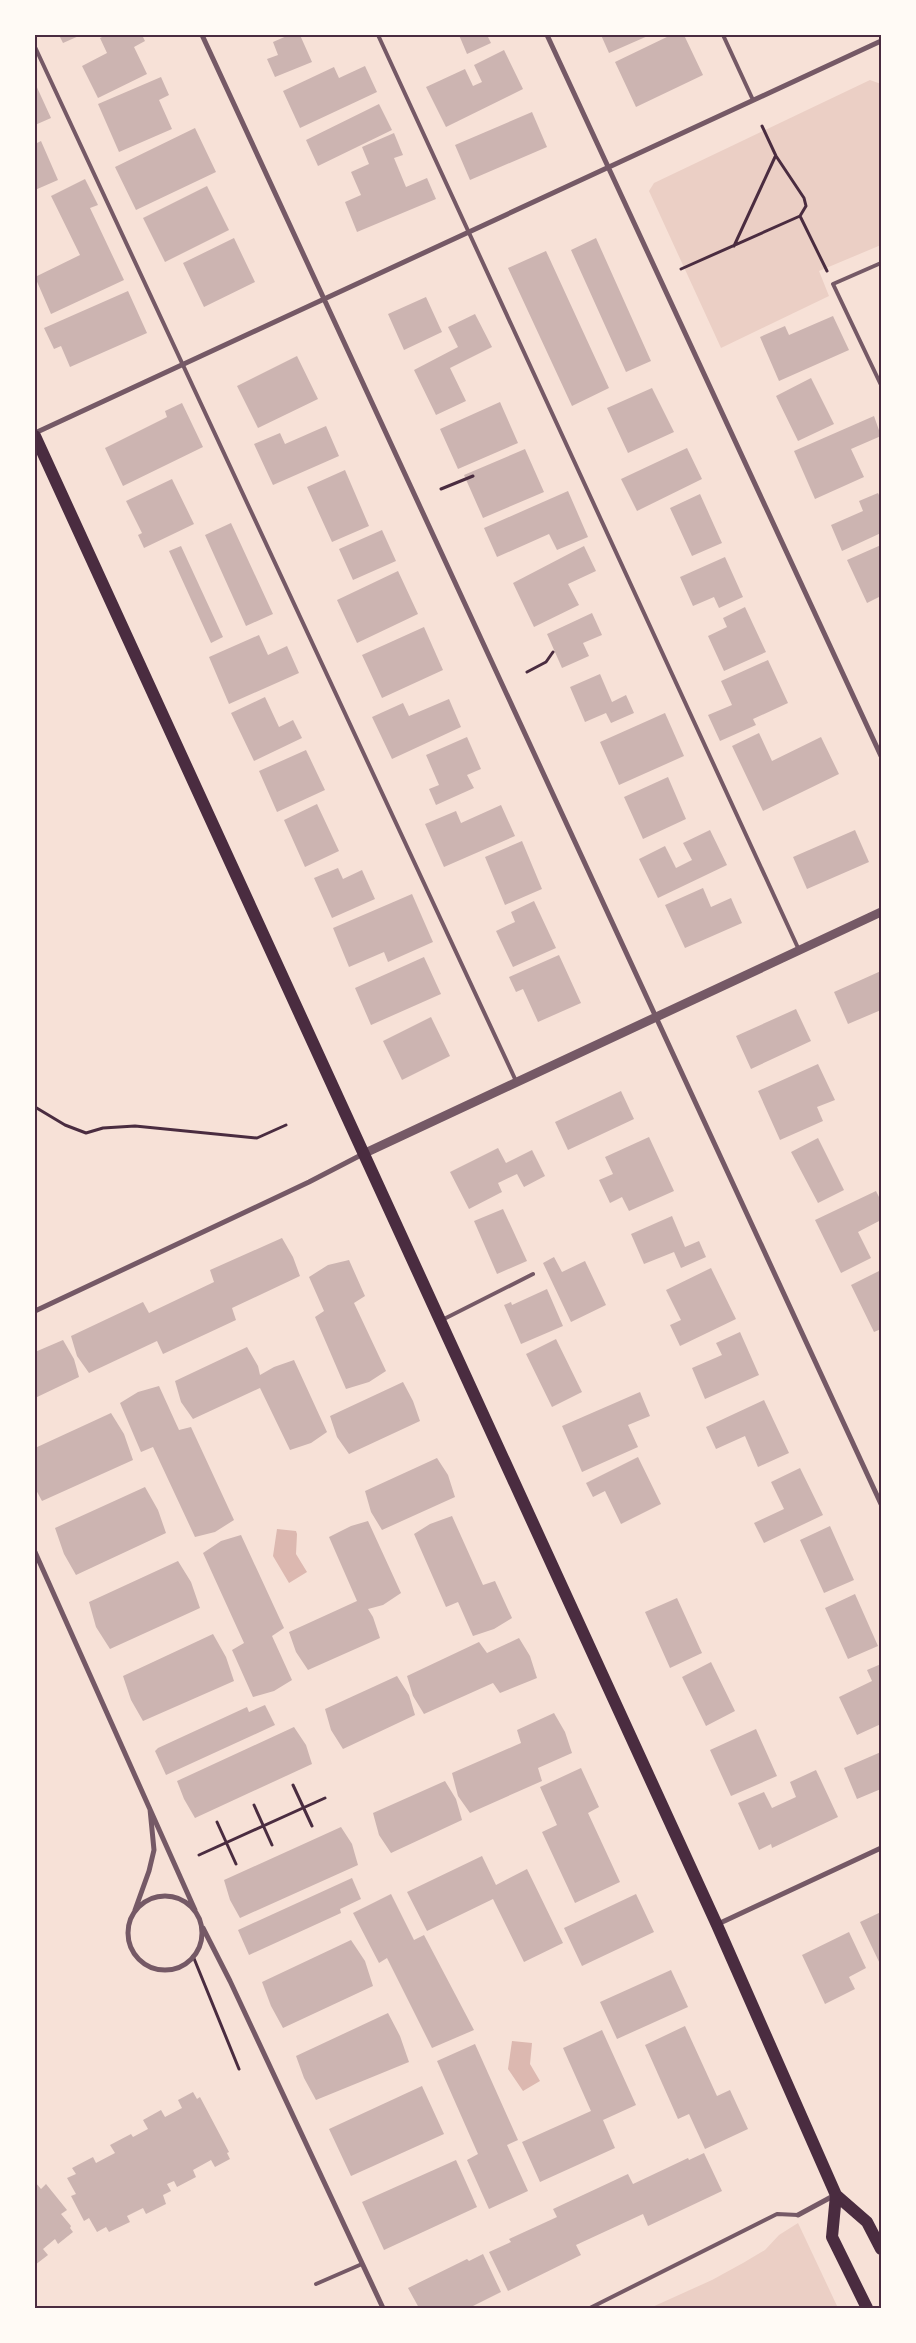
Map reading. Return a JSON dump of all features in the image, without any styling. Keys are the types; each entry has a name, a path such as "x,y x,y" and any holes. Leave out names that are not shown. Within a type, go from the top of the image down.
{"main road":[{"path":"35,434 717,1925 836,2195 867,2222 881,2249"},
{"path":"836,2195 832,2237 867,2308"}],"street":[{"path":"202,35 881,1504"},
{"path":"547,35 881,756"},
{"path":"35,434 881,41"},
{"path":"35,1311 309,1182 363,1154 881,912"},
{"path":"35,1552 203,1928 230,1981 383,2308"},
{"path":"149,1804 154,1850 149,1871 129,1924 128,1936 131,1948 138,1958 148,1966 160,1970 172,1969 184,1965 193,1956 200,1945 203,1928"},
{"path":"717,1925 881,1848"},
{"path":"133,1913 141,1904 151,1898 162,1896 174,1897 195,1910"},
{"path":"798,2215 836,2195"}],"lane":[{"path":"378,35 799,950"},
{"path":"723,35 754,100"},
{"path":"35,47 516,1082"},
{"path":"881,263 833,284 881,385"},
{"path":"440,1321 533,1274"},
{"path":"590,2308 777,2214 798,2215"},
{"path":"316,2284 362,2264"}],"path":[{"path":"681,269 800,216 806,206 804,198 776,156 762,126"},
{"path":"734,246 776,156"},
{"path":"800,216 833,284"},
{"path":"441,489 473,476"},
{"path":"527,672 546,662 553,652"},
{"path":"35,1107 65,1125 86,1133 103,1128 135,1126 256,1138 286,1125"},
{"path":"294,1785 312,1826"},
{"path":"199,1855 325,1798"},
{"path":"254,1805 272,1845"},
{"path":"217,1822 236,1864"},
{"path":"193,1956 240,2069"}],"shaded area":[{"path":"870,80 881,84 881,245 819,271 829,296 721,348 649,191 654,183"},
{"path":"277,1529 296,1531 296,1554 307,1572 289,1583 273,1556"},
{"path":"512,2041 532,2043 530,2064 540,2081 523,2091 508,2069"},
{"path":"798,2223 838,2308 650,2308 712,2280 743,2263 765,2250 779,2235"}],"building":[{"path":"59,35 81,35 63,43"},
{"path":"106,35 142,35 145,41 134,47 147,74 98,98 82,66 107,53 100,38"},
{"path":"289,35 300,35 312,62 275,77 267,59 278,55 273,42"},
{"path":"459,35 487,35 491,43 467,54"},
{"path":"601,35 650,35 609,53"},
{"path":"671,35 684,35 703,75 636,107 615,62"},
{"path":"504,50 523,89 446,127 426,87 465,69 473,86 482,82 474,65"},
{"path":"365,66 377,92 300,128 283,91 334,67 339,78"},
{"path":"161,77 169,95 159,100 172,129 119,152 98,104"},
{"path":"35,83 51,118 35,125"},
{"path":"379,104 392,130 318,166 306,140"},
{"path":"532,112 547,147 470,180 455,145"},
{"path":"195,128 216,172 136,210 115,167"},
{"path":"394,133 403,155 394,158 406,187 427,178 436,199 357,232 345,202 361,195 351,172 369,164 362,147"},
{"path":"41,141 58,180 35,190 35,144"},
{"path":"85,179 98,205 90,208 124,280 51,314 35,277 80,255 51,196"},
{"path":"207,186 229,230 165,262 143,218"},
{"path":"234,238 255,282 204,307 183,263"},
{"path":"596,238 651,361 626,372 571,250"},
{"path":"546,251 609,388 572,406 508,268"},
{"path":"128,291 147,333 70,367 61,346 54,349 44,328"},
{"path":"426,297 442,332 404,350 388,314"},
{"path":"475,314 492,347 450,368 466,401 436,415 414,370 458,347 448,327"},
{"path":"833,316 849,350 779,381 760,337 785,326 789,335"},
{"path":"297,356 318,399 258,428 237,386"},
{"path":"811,378 834,424 798,441 776,396"},
{"path":"652,388 674,432 628,453 607,408"},
{"path":"500,402 518,443 458,469 440,429"},
{"path":"182,403 203,447 123,486 105,448 167,417 165,411"},
{"path":"874,416 881,436 851,449 864,477 815,499 794,451"},
{"path":"326,426 339,456 273,485 254,444 280,433 285,444"},
{"path":"687,448 702,479 637,511 621,479"},
{"path":"525,449 544,492 483,518 464,475"},
{"path":"345,470 369,526 332,542 307,487"},
{"path":"172,479 194,524 144,548 138,535 142,533 126,501"},
{"path":"568,491 588,537 557,550 549,534 497,557 484,528"},
{"path":"878,493 881,499 881,533 842,551 831,525 863,511 859,501"},
{"path":"700,494 722,543 692,556 670,508"},
{"path":"231,523 273,614 246,626 205,535"},
{"path":"382,530 396,561 353,580 339,549"},
{"path":"881,545 881,596 867,603 847,560"},
{"path":"181,546 223,637 211,643 169,551"},
{"path":"584,546 596,571 568,584 579,605 534,627 513,583"},
{"path":"725,557 743,597 719,608 714,597 693,606 680,577"},
{"path":"398,571 418,614 357,643 337,600"},
{"path":"745,607 766,652 724,671 708,636 727,627 723,618"},
{"path":"592,613 602,635 583,643 589,656 562,668 547,634"},
{"path":"424,627 443,670 382,698 362,655"},
{"path":"259,635 268,655 287,646 299,673 229,704 209,657"},
{"path":"768,660 788,703 753,719 756,725 720,741 708,715 732,705 721,681"},
{"path":"600,674 612,702 626,695 634,713 611,723 606,713 585,722 570,687"},
{"path":"265,697 279,727 293,720 302,738 254,761 231,713"},
{"path":"449,699 461,727 392,759 372,717 403,703 409,716"},
{"path":"665,713 684,756 619,785 600,742"},
{"path":"759,733 772,761 821,737 839,774 763,811 732,746"},
{"path":"467,737 481,769 467,775 474,788 436,805 429,789 439,785 426,755"},
{"path":"306,750 325,790 277,812 259,771"},
{"path":"668,777 686,819 643,839 624,797"},
{"path":"317,804 339,851 305,867 284,820"},
{"path":"501,805 515,836 444,867 425,824 456,811 461,823"},
{"path":"710,830 727,865 658,898 639,859 665,846 676,868 692,860 683,843"},
{"path":"855,830 869,862 807,889 793,857"},
{"path":"522,841 542,889 505,905 485,857"},
{"path":"338,868 343,879 362,870 375,899 332,918 314,878"},
{"path":"703,888 711,907 731,898 742,923 685,948 665,905"},
{"path":"412,894 433,942 388,962 384,952 349,967 333,928"},
{"path":"534,901 556,948 513,967 496,931 515,922 511,912"},
{"path":"559,955 581,1003 538,1022 523,989 516,992 509,977"},
{"path":"424,957 441,994 371,1025 355,988"},
{"path":"881,971 881,1010 848,1024 834,992"},
{"path":"796,1009 811,1041 751,1069 736,1036"},
{"path":"431,1017 450,1056 402,1080 383,1041"},
{"path":"818,1064 835,1100 817,1107 823,1121 780,1140 758,1091"},
{"path":"621,1091 634,1119 568,1150 555,1122"},
{"path":"649,1137 674,1191 629,1211 622,1197 610,1203 599,1180 613,1174 605,1157"},
{"path":"818,1138 844,1190 818,1203 791,1152"},
{"path":"498,1148 506,1163 532,1150 545,1176 524,1187 517,1174 498,1183 502,1192 469,1209 450,1172"},
{"path":"876,1191 881,1201 881,1220 858,1232 871,1258 841,1273 815,1220"},
{"path":"503,1209 527,1261 497,1274 474,1221"},
{"path":"672,1216 685,1247 699,1241 706,1257 681,1268 674,1252 644,1264 631,1234"},
{"path":"282,1238 293,1257 300,1276 232,1308 236,1320 163,1354 157,1341 89,1373 77,1356 71,1336 143,1302 149,1313 214,1282 210,1270"},
{"path":"554,1257 562,1272 585,1261 606,1305 571,1322 543,1263"},
{"path":"349,1260 365,1296 354,1303 386,1371 369,1382 346,1389 315,1317 324,1311 309,1277 328,1265"},
{"path":"711,1268 736,1319 680,1346 670,1325 681,1320 666,1290"},
{"path":"881,1270 881,1329 874,1332 851,1285"},
{"path":"547,1289 563,1326 521,1344 504,1305 511,1302 512,1305"},
{"path":"740,1332 759,1375 705,1399 692,1368 722,1355 716,1343"},
{"path":"556,1339 582,1392 552,1407 526,1354"},
{"path":"63,1340 74,1359 79,1377 35,1398 35,1352"},
{"path":"247,1347 258,1366 260,1375 274,1367 294,1360 327,1432 311,1443 290,1450 260,1388 193,1419 181,1402 175,1381"},
{"path":"403,1382 413,1401 420,1421 349,1454 337,1437 330,1416"},
{"path":"159,1386 179,1430 191,1427 234,1520 215,1532 195,1537 153,1447 141,1452 120,1403 138,1392"},
{"path":"640,1392 650,1416 628,1425 638,1447 582,1472 562,1426"},
{"path":"764,1400 789,1453 758,1467 745,1436 716,1449 706,1427"},
{"path":"111,1413 124,1434 133,1460 42,1501 35,1488 35,1448"},
{"path":"638,1457 661,1504 621,1524 605,1491 593,1497 586,1483"},
{"path":"437,1458 448,1475 455,1497 382,1530 371,1512 365,1491"},
{"path":"800,1468 823,1515 764,1543 754,1523 784,1509 771,1482"},
{"path":"145,1487 158,1510 166,1533 76,1575 64,1554 55,1528"},
{"path":"452,1516 483,1585 495,1581 512,1618 494,1629 473,1636 458,1602 446,1607 414,1534 430,1524"},
{"path":"368,1521 401,1593 383,1605 368,1609 373,1617 380,1638 308,1670 296,1652 289,1632 357,1601 329,1537 351,1526"},
{"path":"830,1526 854,1580 824,1593 800,1540"},
{"path":"241,1535 284,1628 272,1636 292,1680 274,1691 253,1697 232,1650 244,1643 203,1553 221,1541"},
{"path":"178,1561 191,1582 200,1608 110,1649 96,1627 89,1602"},
{"path":"855,1594 878,1646 848,1659 825,1608"},
{"path":"677,1598 702,1653 670,1668 645,1612"},
{"path":"213,1634 226,1657 234,1681 143,1721 131,1700 123,1676"},
{"path":"519,1638 530,1656 537,1678 500,1693 493,1683 424,1714 413,1696 407,1676 479,1642 487,1653"},
{"path":"711,1662 735,1711 706,1726 682,1677"},
{"path":"881,1664 881,1724 857,1735 839,1697 872,1681 867,1670"},
{"path":"397,1676 409,1695 415,1715 343,1749 331,1730 325,1709"},
{"path":"265,1705 275,1725 166,1775 155,1751 158,1748 247,1707 249,1712"},
{"path":"554,1713 565,1732 572,1753 538,1768 542,1781 470,1813 458,1796 452,1773 521,1743 517,1730"},
{"path":"294,1727 306,1745 312,1764 195,1818 184,1799 177,1781"},
{"path":"756,1729 777,1776 731,1796 710,1750"},
{"path":"881,1752 881,1789 857,1799 844,1768"},
{"path":"581,1768 599,1807 588,1813 620,1882 575,1903 542,1832 557,1825 540,1787"},
{"path":"816,1770 838,1817 772,1848 771,1844 759,1850 738,1803 764,1792 772,1808 796,1797 790,1782"},
{"path":"445,1781 456,1799 462,1820 391,1853 379,1835 373,1813"},
{"path":"341,1827 352,1844 358,1865 240,1918 230,1900 224,1880"},
{"path":"482,1856 496,1885 527,1869 563,1943 524,1962 493,1899 427,1931 407,1892"},
{"path":"352,1878 361,1899 340,1909 341,1913 249,1955 238,1930"},
{"path":"391,1894 414,1940 424,1935 474,2030 432,2048 387,1958 379,1963 353,1913"},
{"path":"636,1894 654,1932 582,1966 564,1928"},
{"path":"881,1912 881,1966 860,1922"},
{"path":"849,1932 866,1968 849,1977 855,1989 825,2004 802,1955"},
{"path":"351,1940 365,1961 373,1986 283,2028 271,2006 262,1982"},
{"path":"671,1970 688,2007 617,2039 600,2002"},
{"path":"388,2013 400,2036 409,2062 316,2100 304,2078 296,2056"},
{"path":"685,2026 717,2096 730,2090 748,2129 705,2149 689,2114 678,2119 645,2045"},
{"path":"602,2030 636,2105 603,2120 615,2148 540,2182 522,2142 591,2111 563,2048"},
{"path":"475,2044 518,2140 507,2145 528,2191 489,2209 467,2160 478,2154 437,2061"},
{"path":"422,2086 444,2134 351,2176 329,2129"},
{"path":"193,2092 197,2099 200,2097 229,2152 227,2153 230,2159 215,2167 211,2160 193,2170 196,2177 177,2187 174,2181 167,2184 171,2191 163,2195 166,2204 146,2214 143,2208 127,2216 130,2222 109,2232 106,2227 97,2232 89,2218 84,2221 71,2196 76,2194 67,2178 76,2174 72,2168 93,2157 96,2163 115,2153 110,2145 131,2134 133,2137 148,2129 143,2120 161,2110 165,2117 182,2108 178,2100"},
{"path":"704,2153 722,2191 648,2226 643,2214 576,2245 581,2255 508,2291 489,2252 511,2242 509,2239 557,2217 553,2209 628,2174 633,2184 688,2158 689,2160"},
{"path":"456,2160 477,2207 384,2250 362,2202"},
{"path":"35,2182 41,2189 46,2184 67,2210 61,2214 71,2226 70,2228 73,2232 58,2244 55,2239 43,2249 48,2255 35,2265"},
{"path":"483,2254 501,2292 469,2308 419,2308 408,2288 467,2259 469,2261"}]}
